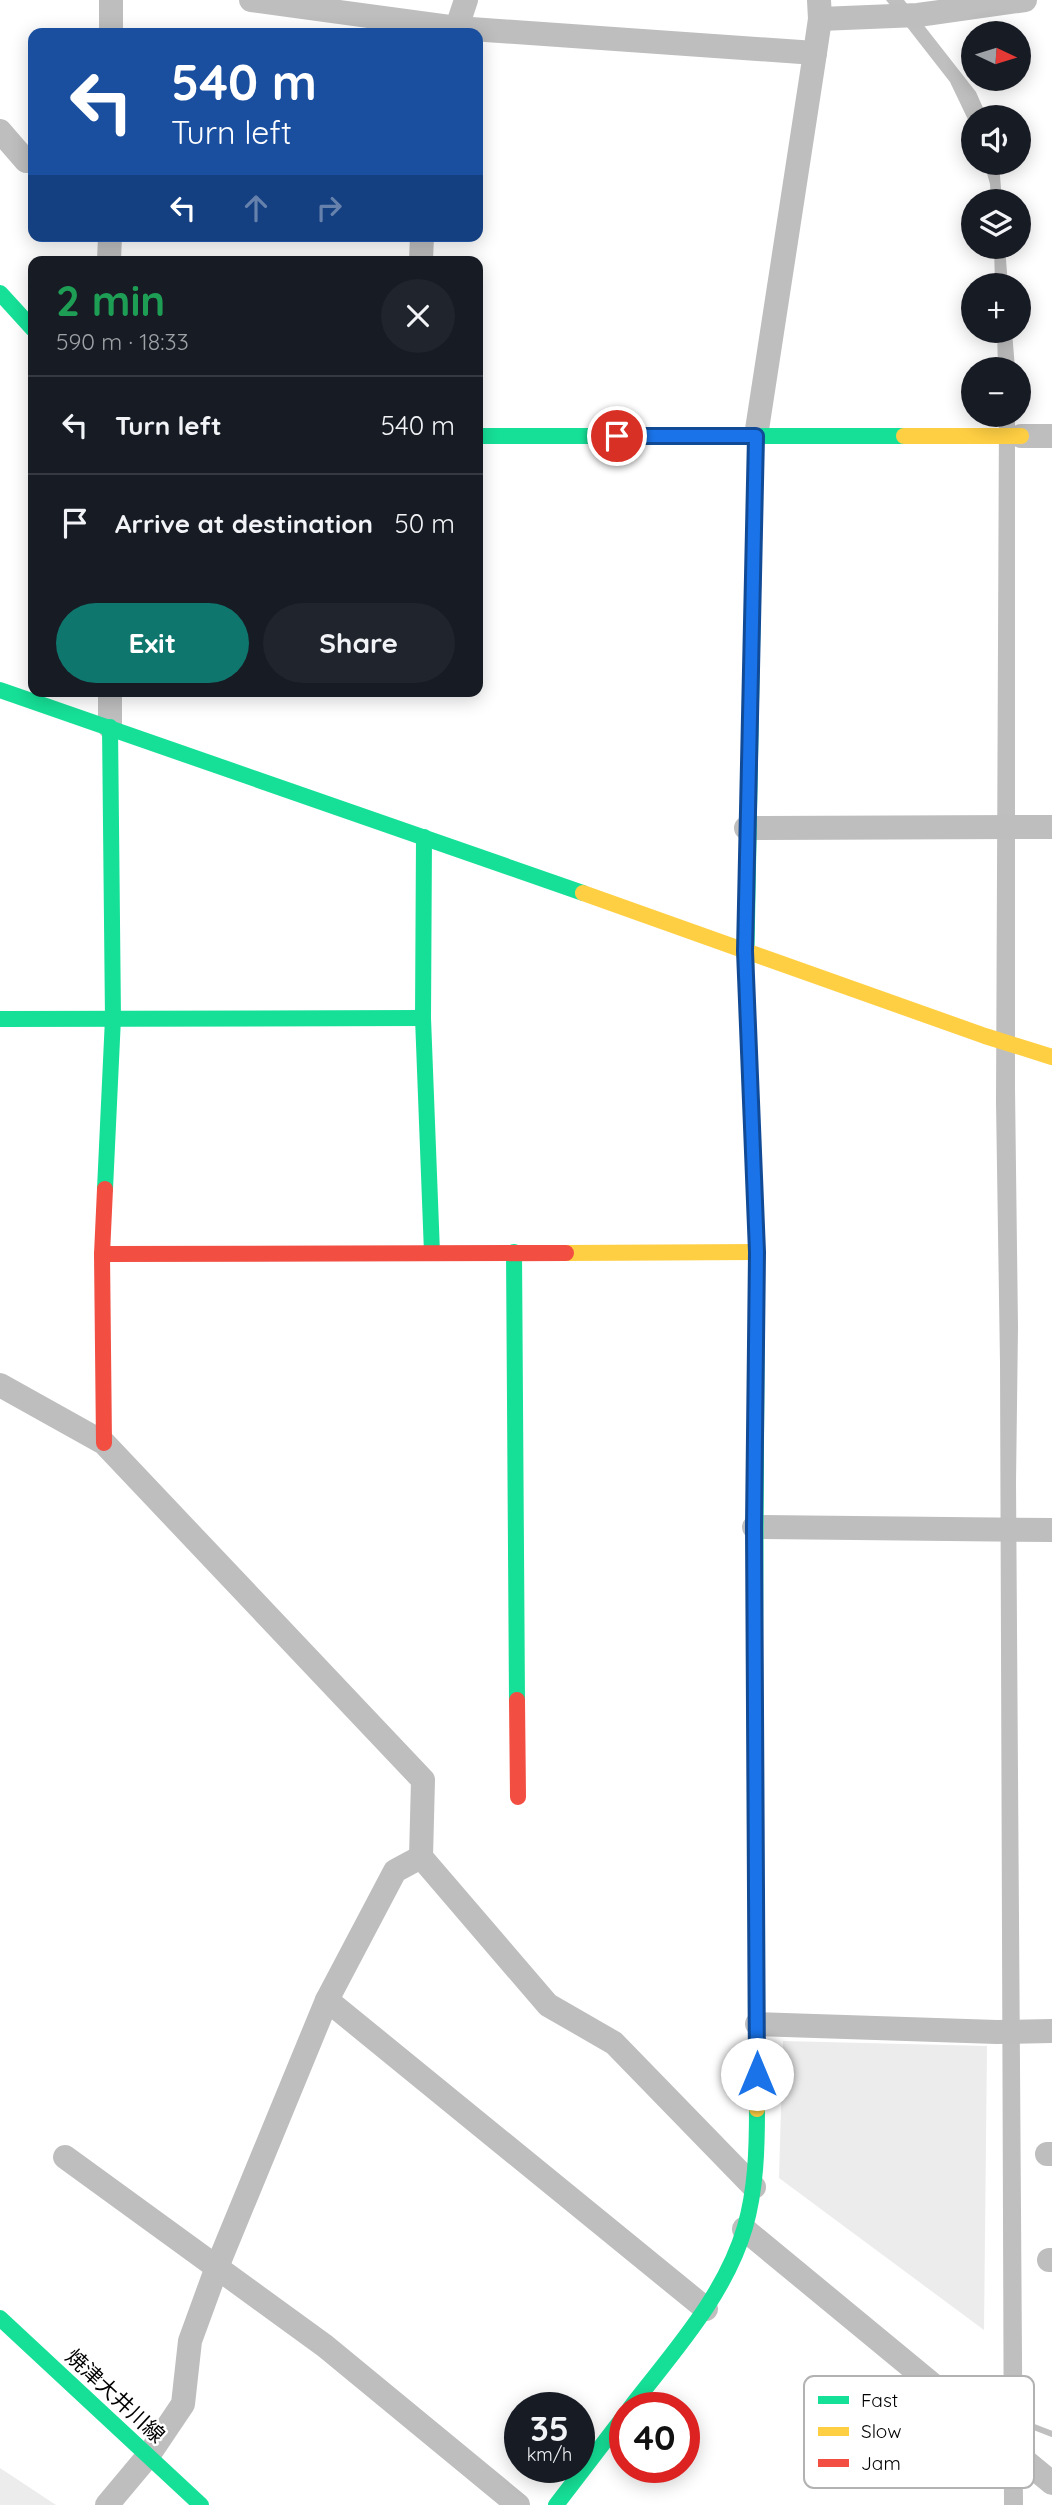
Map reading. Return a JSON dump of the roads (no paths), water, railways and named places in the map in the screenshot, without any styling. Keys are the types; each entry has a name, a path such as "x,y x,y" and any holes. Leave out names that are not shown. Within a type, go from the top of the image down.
{"street":[{"path":"111,0 111,28"},
{"path":"251,0 436,28"},
{"path":"457,28 466,0"},
{"path":"642,2392 706,2309 744,2230 754,2187 757,2148 754,1527 757,1252 745,951 756,436 816,52 820,9 873,18 918,15 1024,0"},
{"path":"483,33 816,52"},
{"path":"0,131 28,161"},
{"path":"0,293 28,324"},
{"path":"483,436 1052,436"},
{"path":"0,690 1052,1058"},
{"path":"104,1443 102,1254 113,1018 110,697"},
{"path":"746,828 1042,827"},
{"path":"424,837 423,1018 432,1253"},
{"path":"0,1019 423,1018"},
{"path":"514,1252 518,1797"},
{"path":"102,1254 757,1252"},
{"path":"0,1385 104,1443 423,1780 421,1857 548,2005 614,2043 754,2187"},
{"path":"754,1527 1052,1530"},
{"path":"107,2505 148,2456 183,2404 190,2341 217,2267 327,2000 395,1871 421,1857"},
{"path":"327,2000 706,2309"},
{"path":"757,2024 996,2032 1052,2031"},
{"path":"65,2157 326,2346 518,2505"},
{"path":"744,2230 923,2376"},
{"name":"焼津大井川線","path":"0,2318 201,2505"},
{"path":"556,2505 609,2436"},
{"path":"1034,2469 1052,2483"}],"waterway":[{"path":"1034,2427 1052,2434"}]}
